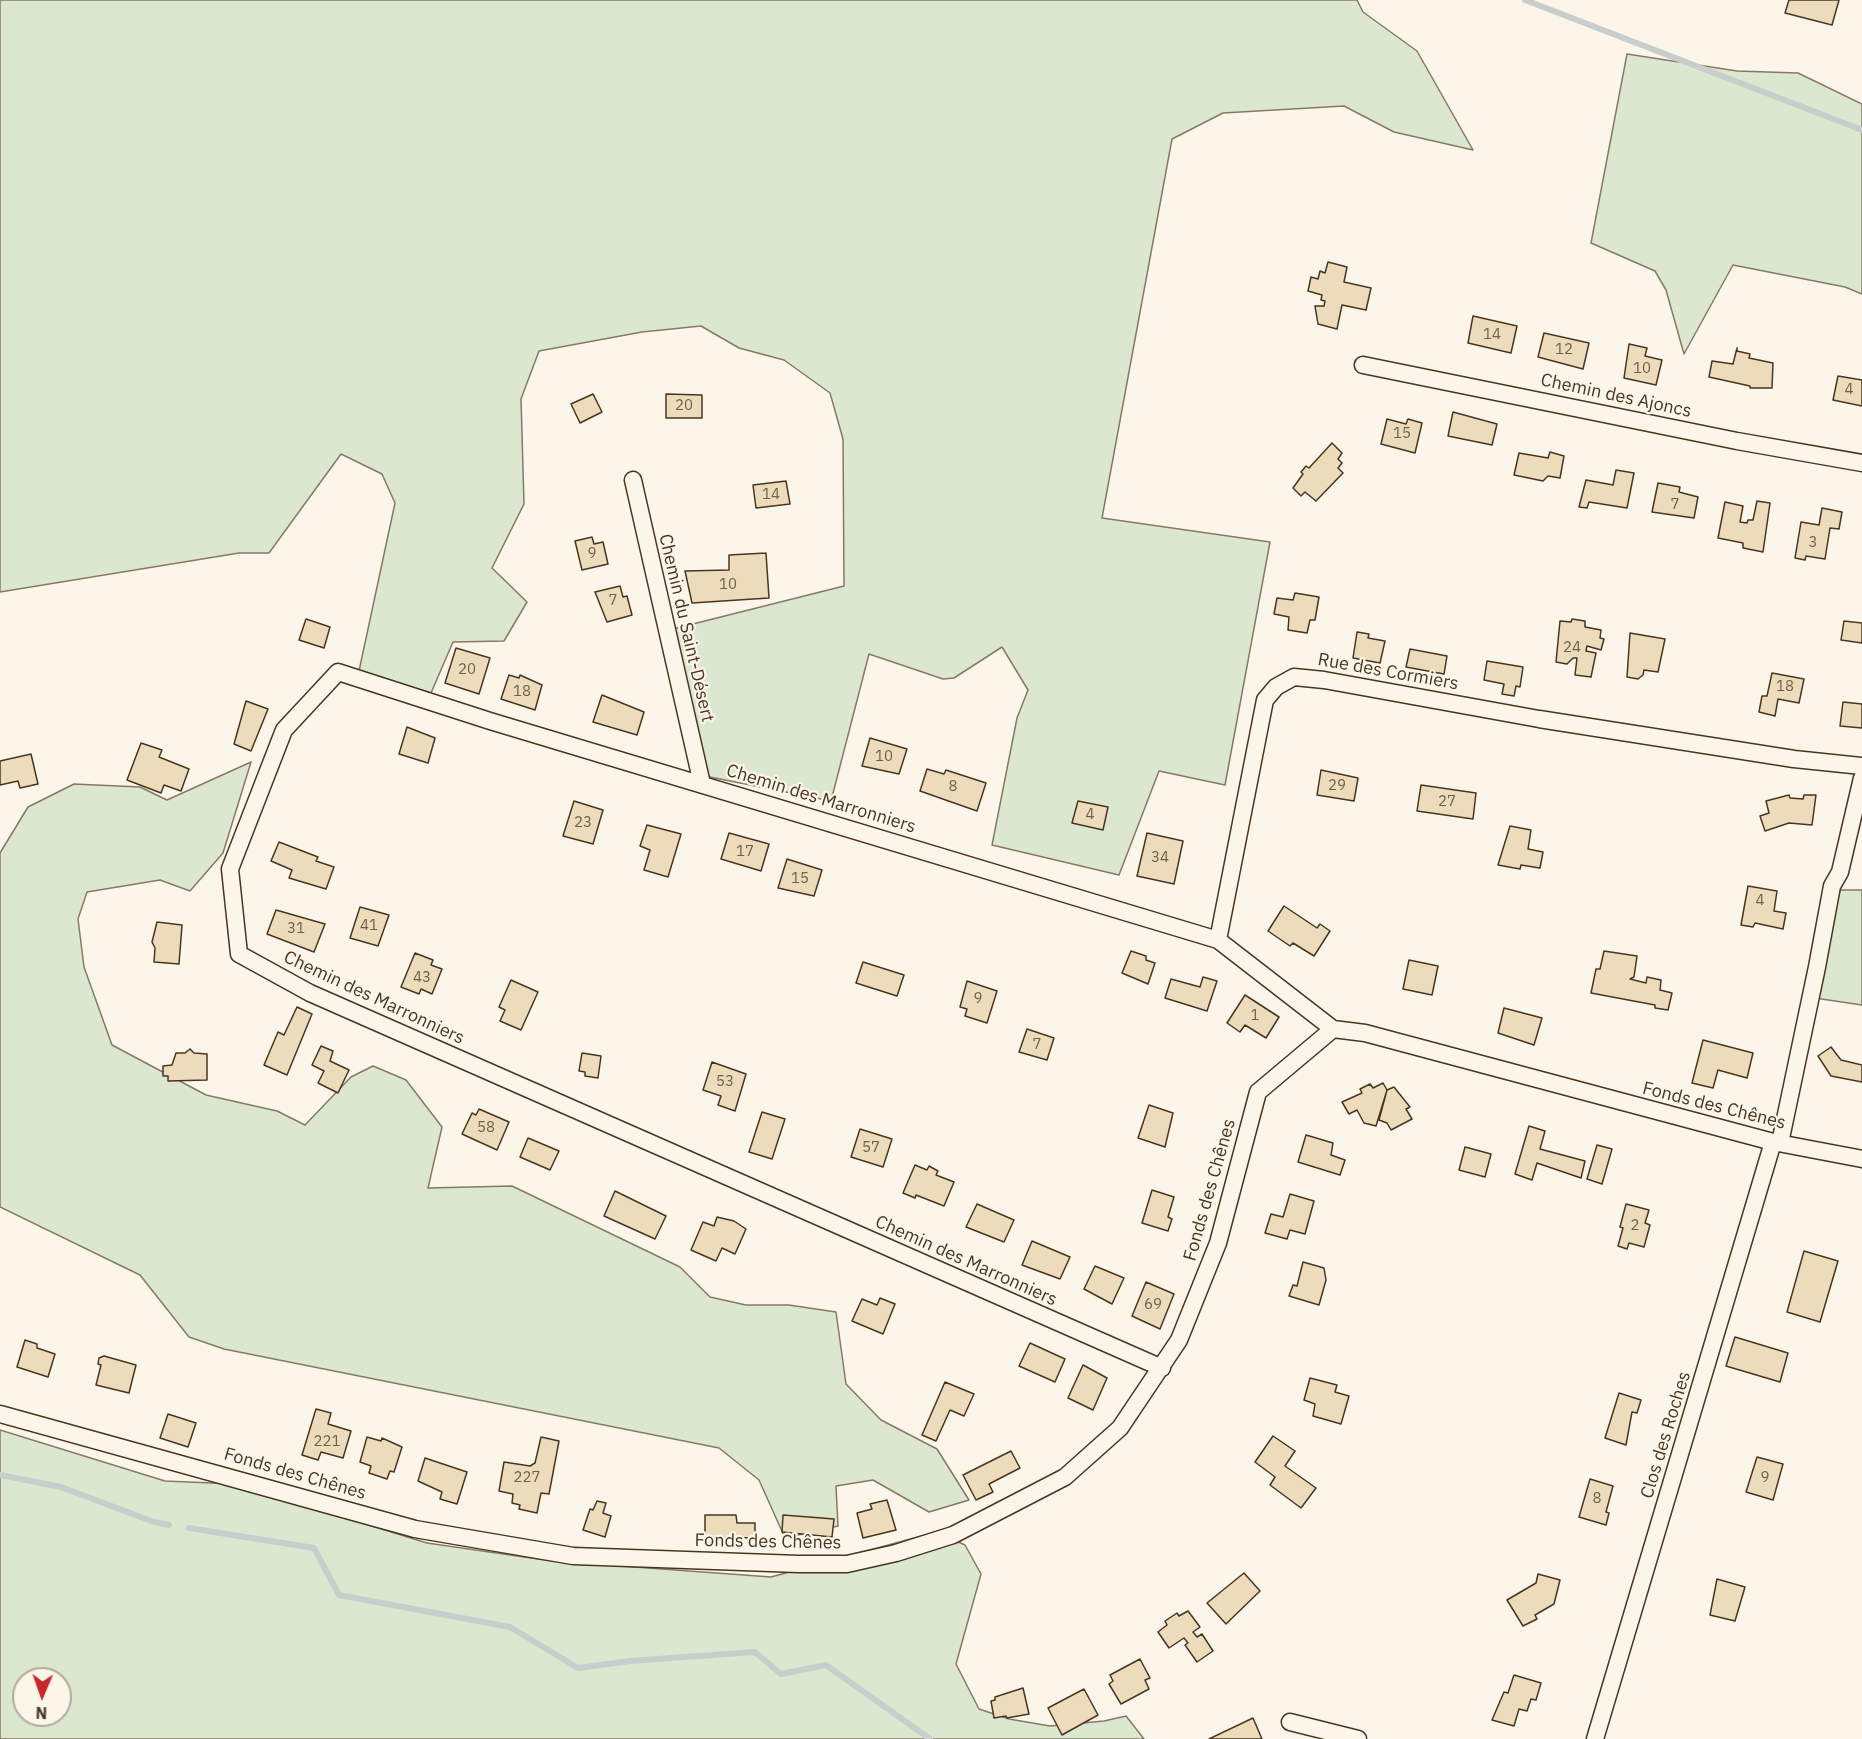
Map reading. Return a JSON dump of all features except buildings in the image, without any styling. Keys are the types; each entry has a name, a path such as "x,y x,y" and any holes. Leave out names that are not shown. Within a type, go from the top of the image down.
{"street":[{"name":"Chemin des Ajoncs","path":"1363,364 1737,441 1862,463"},
{"name":"Chemin du Saint-Désert","path":"633,480 702,784"},
{"name":"Chemin des Marronniers","path":"1162,1368 310,993 239,954 230,869 284,730 338,672 1218,940"},
{"name":"Rue des Cormiers","path":"1218,940 1265,700 1276,687 1294,677 1324,680 1539,719 1794,759 1862,766"},
{"name":"Clos des Roches","path":"1595,1739 1776,1142 1801,1044 1832,885 1840,872 1862,778"},
{"path":"1218,940 1334,1029"},
{"name":"Fonds des Chênes","path":"0,1413 415,1529 573,1556 847,1564 896,1553 953,1535 1065,1477 1119,1428 1179,1340 1218,1243 1258,1092 1334,1029 1365,1033 1776,1142 1862,1158"},
{"path":"1290,1722 1358,1739"}],"green space":[{"path":"0,0 1357,0 1363,12 1417,51 1473,150 1394,132 1344,106 1223,113 1172,139 1102,518 1270,542 1225,785 1159,771 1119,875 992,845 1017,718 1028,690 1002,647 954,678 943,679 869,654 831,801 705,776 669,630 844,586 843,439 830,393 784,360 739,348 701,326 642,332 539,351 521,399 524,504 492,568 527,602 504,641 453,642 431,693 359,671 395,503 382,474 341,454 269,553 239,553 0,592"},
{"path":"1627,54 1737,71 1798,73 1862,104 1862,294 1845,287 1733,265 1684,354 1666,290 1655,271 1591,243"},
{"path":"251,762 223,853 190,891 160,880 87,892 78,919 84,967 112,1045 206,1095 277,1111 305,1125 351,1077 373,1066 406,1080 442,1127 428,1188 512,1186 680,1267 710,1297 746,1305 789,1305 836,1312 846,1384 881,1420 937,1449 969,1500 929,1512 873,1480 836,1486 838,1526 785,1538 759,1480 719,1448 224,1349 189,1337 140,1275 0,1207 0,853 28,807 74,784 140,787 167,800"},
{"path":"1840,890 1862,890 1862,1005 1815,998"},
{"path":"0,1430 165,1481 236,1484 427,1543 552,1561 771,1577 925,1535 954,1540 965,1545 981,1574 956,1664 979,1709 1009,1719 1050,1726 1104,1721 1126,1716 1144,1739 0,1739"}],"waterway":[{"path":"1525,0 1862,130"},
{"path":"0,1475 61,1487 154,1522 169,1525"},
{"path":"189,1528 314,1548 339,1595 510,1627 578,1668 630,1661 755,1652 781,1674 826,1665 930,1739"}]}
